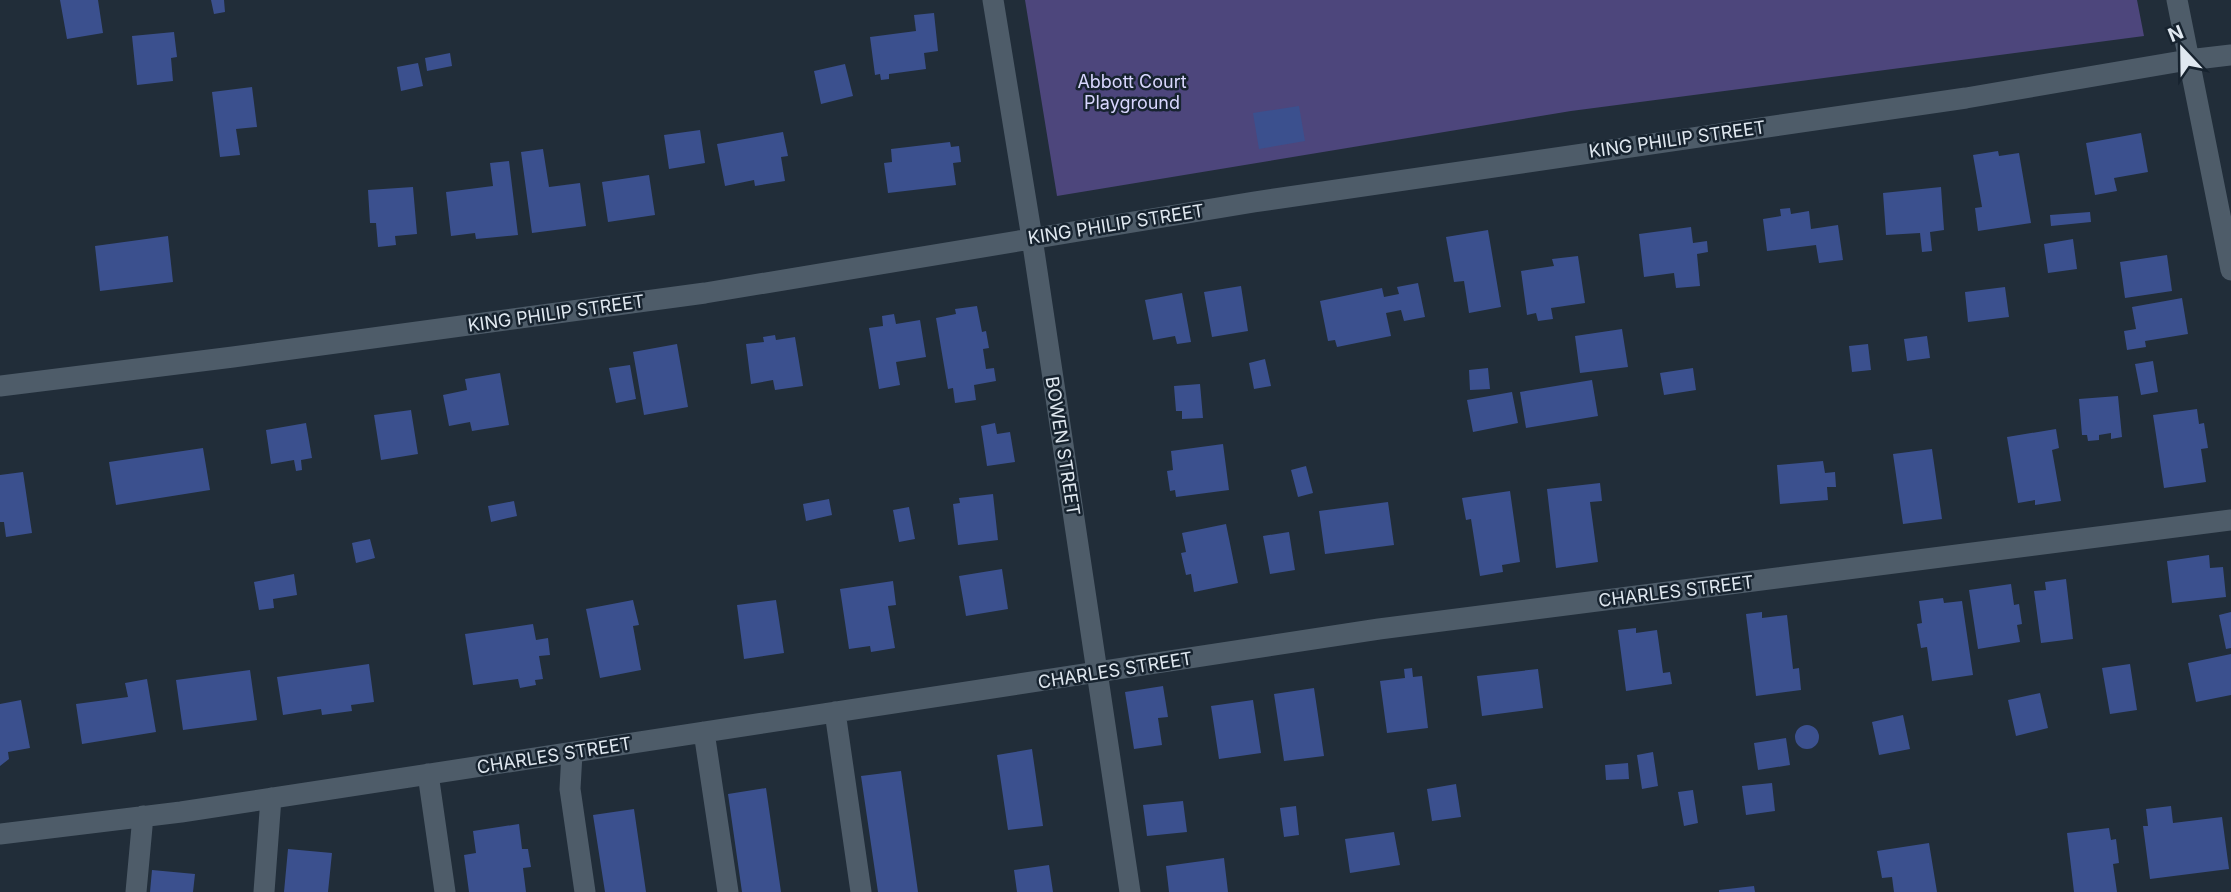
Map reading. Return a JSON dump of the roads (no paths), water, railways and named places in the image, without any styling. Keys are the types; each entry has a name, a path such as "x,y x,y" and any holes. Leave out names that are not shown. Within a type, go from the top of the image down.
{"street":[{"name":"BOWEN STREET","path":"993,0 1032,238 1130,892"},
{"path":"2177,0 2231,270"},
{"name":"KING PHILIP STREET","path":"0,386 705,293 1254,202 1966,98 2231,55"},
{"name":"CHARLES STREET","path":"0,834 271,798 1379,629 2231,520"},
{"path":"835,712 861,892"},
{"path":"704,732 728,892"},
{"path":"572,753 570,789 585,892"},
{"path":"428,774 445,892"},
{"path":"264,892 271,798"},
{"path":"136,892 143,816"}],"park label":[{"name":"Abbott Court Playground","path":"1132,91"}]}
